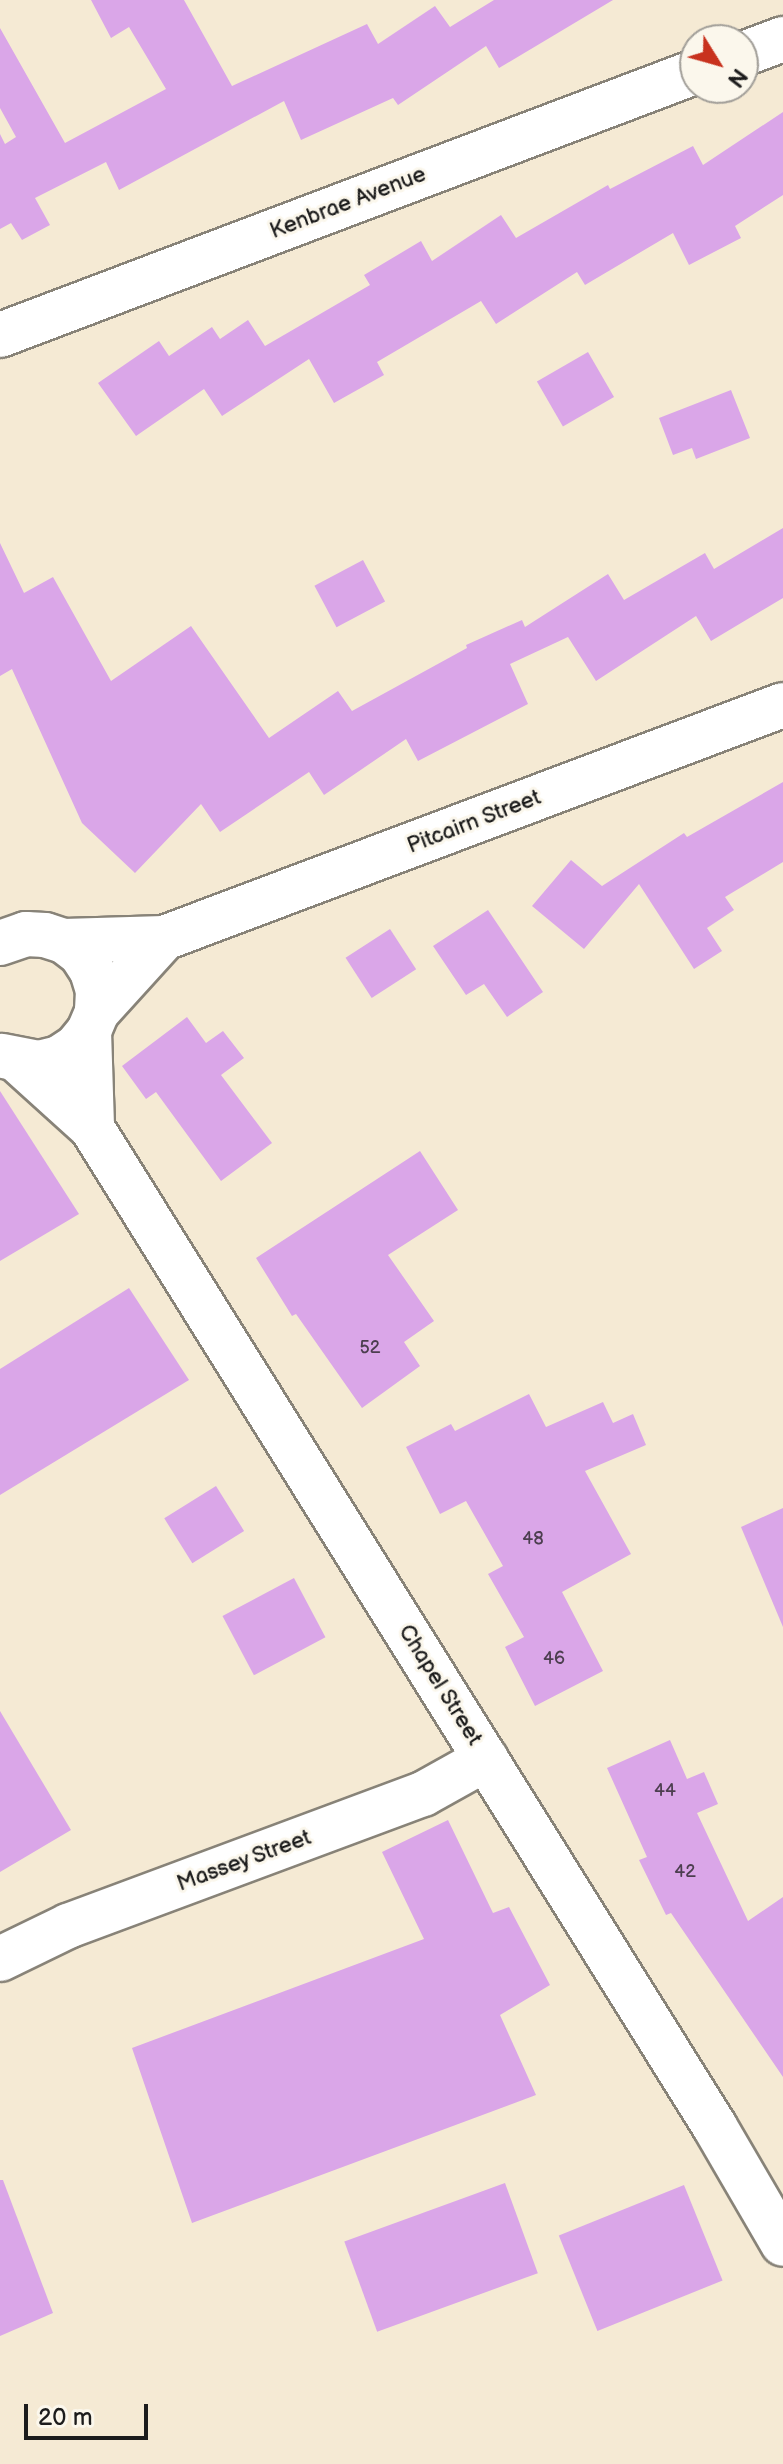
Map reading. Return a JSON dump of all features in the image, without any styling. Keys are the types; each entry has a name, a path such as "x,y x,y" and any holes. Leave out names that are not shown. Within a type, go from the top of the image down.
{"street":[{"path":"759,48 783,39"},
{"name":"Kenbrae Avenue","path":"0,335 679,78"},
{"name":"Pitcairn Street","path":"22,935 164,938 783,705"},
{"path":"22,935 81,954 92,971 98,991 93,1021 92,1128"},
{"name":"Pitcairn Street","path":"9,1058 39,1063 59,1058 76,1047 93,1021 164,938"},
{"name":"Chapel Street","path":"9,1058 92,1128 486,1759 783,2244"},
{"name":"Massey Street","path":"0,1959 68,1926 423,1794 486,1759"}],"building":[{"path":"91,0 184,0 232,86 367,24 378,44 435,6 450,27 494,0 613,0 499,68 486,46 398,105 393,98 301,140 284,101 119,190 106,162 35,198 50,225 22,240 11,223 0,229 0,134 5,144 16,137 0,108 0,28 65,143 166,89 129,27 111,38"},
{"path":"783,112 783,195 735,226 741,238 689,265 673,233 585,285 577,272 496,324 481,301 377,362 384,375 334,403 309,359 222,416 204,389 136,436 98,383 159,341 169,356 212,327 220,339 248,320 265,346 370,285 364,275 421,241 432,261 501,215 516,238 608,185 610,189 693,146 703,165"},
{"path":"588,352 614,397 563,427 537,382"},
{"path":"731,390 750,438 696,459 692,448 673,455 659,418"},
{"path":"783,528 783,598 711,641 696,616 596,681 568,637 510,664 528,704 418,761 406,739 324,795 309,772 220,832 201,804 135,873 82,823 12,669 0,676 0,543 24,593 53,577 111,681 191,626 269,738 338,691 352,711 467,648 466,645 522,620 525,627 608,574 624,600 705,553 714,569"},
{"path":"363,560 385,601 337,627 314,586"},
{"path":"783,782 783,862 725,897 734,910 707,928 722,951 694,969 639,884 584,949 532,906 571,860 602,886 684,833 687,837"},
{"path":"488,910 543,992 507,1017 484,984 466,995 433,946"},
{"path":"390,929 416,969 372,998 346,958"},
{"path":"187,1017 206,1043 223,1031 244,1058 221,1075 272,1143 221,1181 156,1092 146,1099 122,1066"},
{"path":"0,1091 79,1214 0,1261"},
{"path":"420,1151 458,1210 388,1255 434,1321 404,1342 420,1366 362,1408 296,1314 292,1316 256,1258"},
{"path":"129,1288 189,1380 0,1495 0,1369"},
{"path":"529,1394 546,1427 603,1402 613,1423 633,1414 646,1445 585,1471 631,1554 562,1592 603,1671 535,1706 505,1647 524,1637 488,1574 503,1566 466,1501 440,1514 406,1447 451,1424 455,1431"},
{"path":"216,1486 244,1531 192,1563 164,1518"},
{"path":"783,1508 783,1627 741,1527"},
{"path":"294,1578 325,1637 254,1675 222,1616"},
{"path":"0,1711 71,1830 0,1872"},
{"path":"670,1740 687,1779 704,1772 718,1804 697,1813 748,1921 783,1897 783,2077 671,1913 666,1915 639,1860 647,1857 607,1768"},
{"path":"448,1820 493,1913 509,1907 550,1985 500,2015 536,2095 192,2223 132,2048 424,1939 382,1852"},
{"path":"0,2180 3,2180 53,2313 0,2336"},
{"path":"505,2183 538,2273 377,2332 344,2241"},
{"path":"684,2185 723,2280 597,2331 559,2236"}]}
